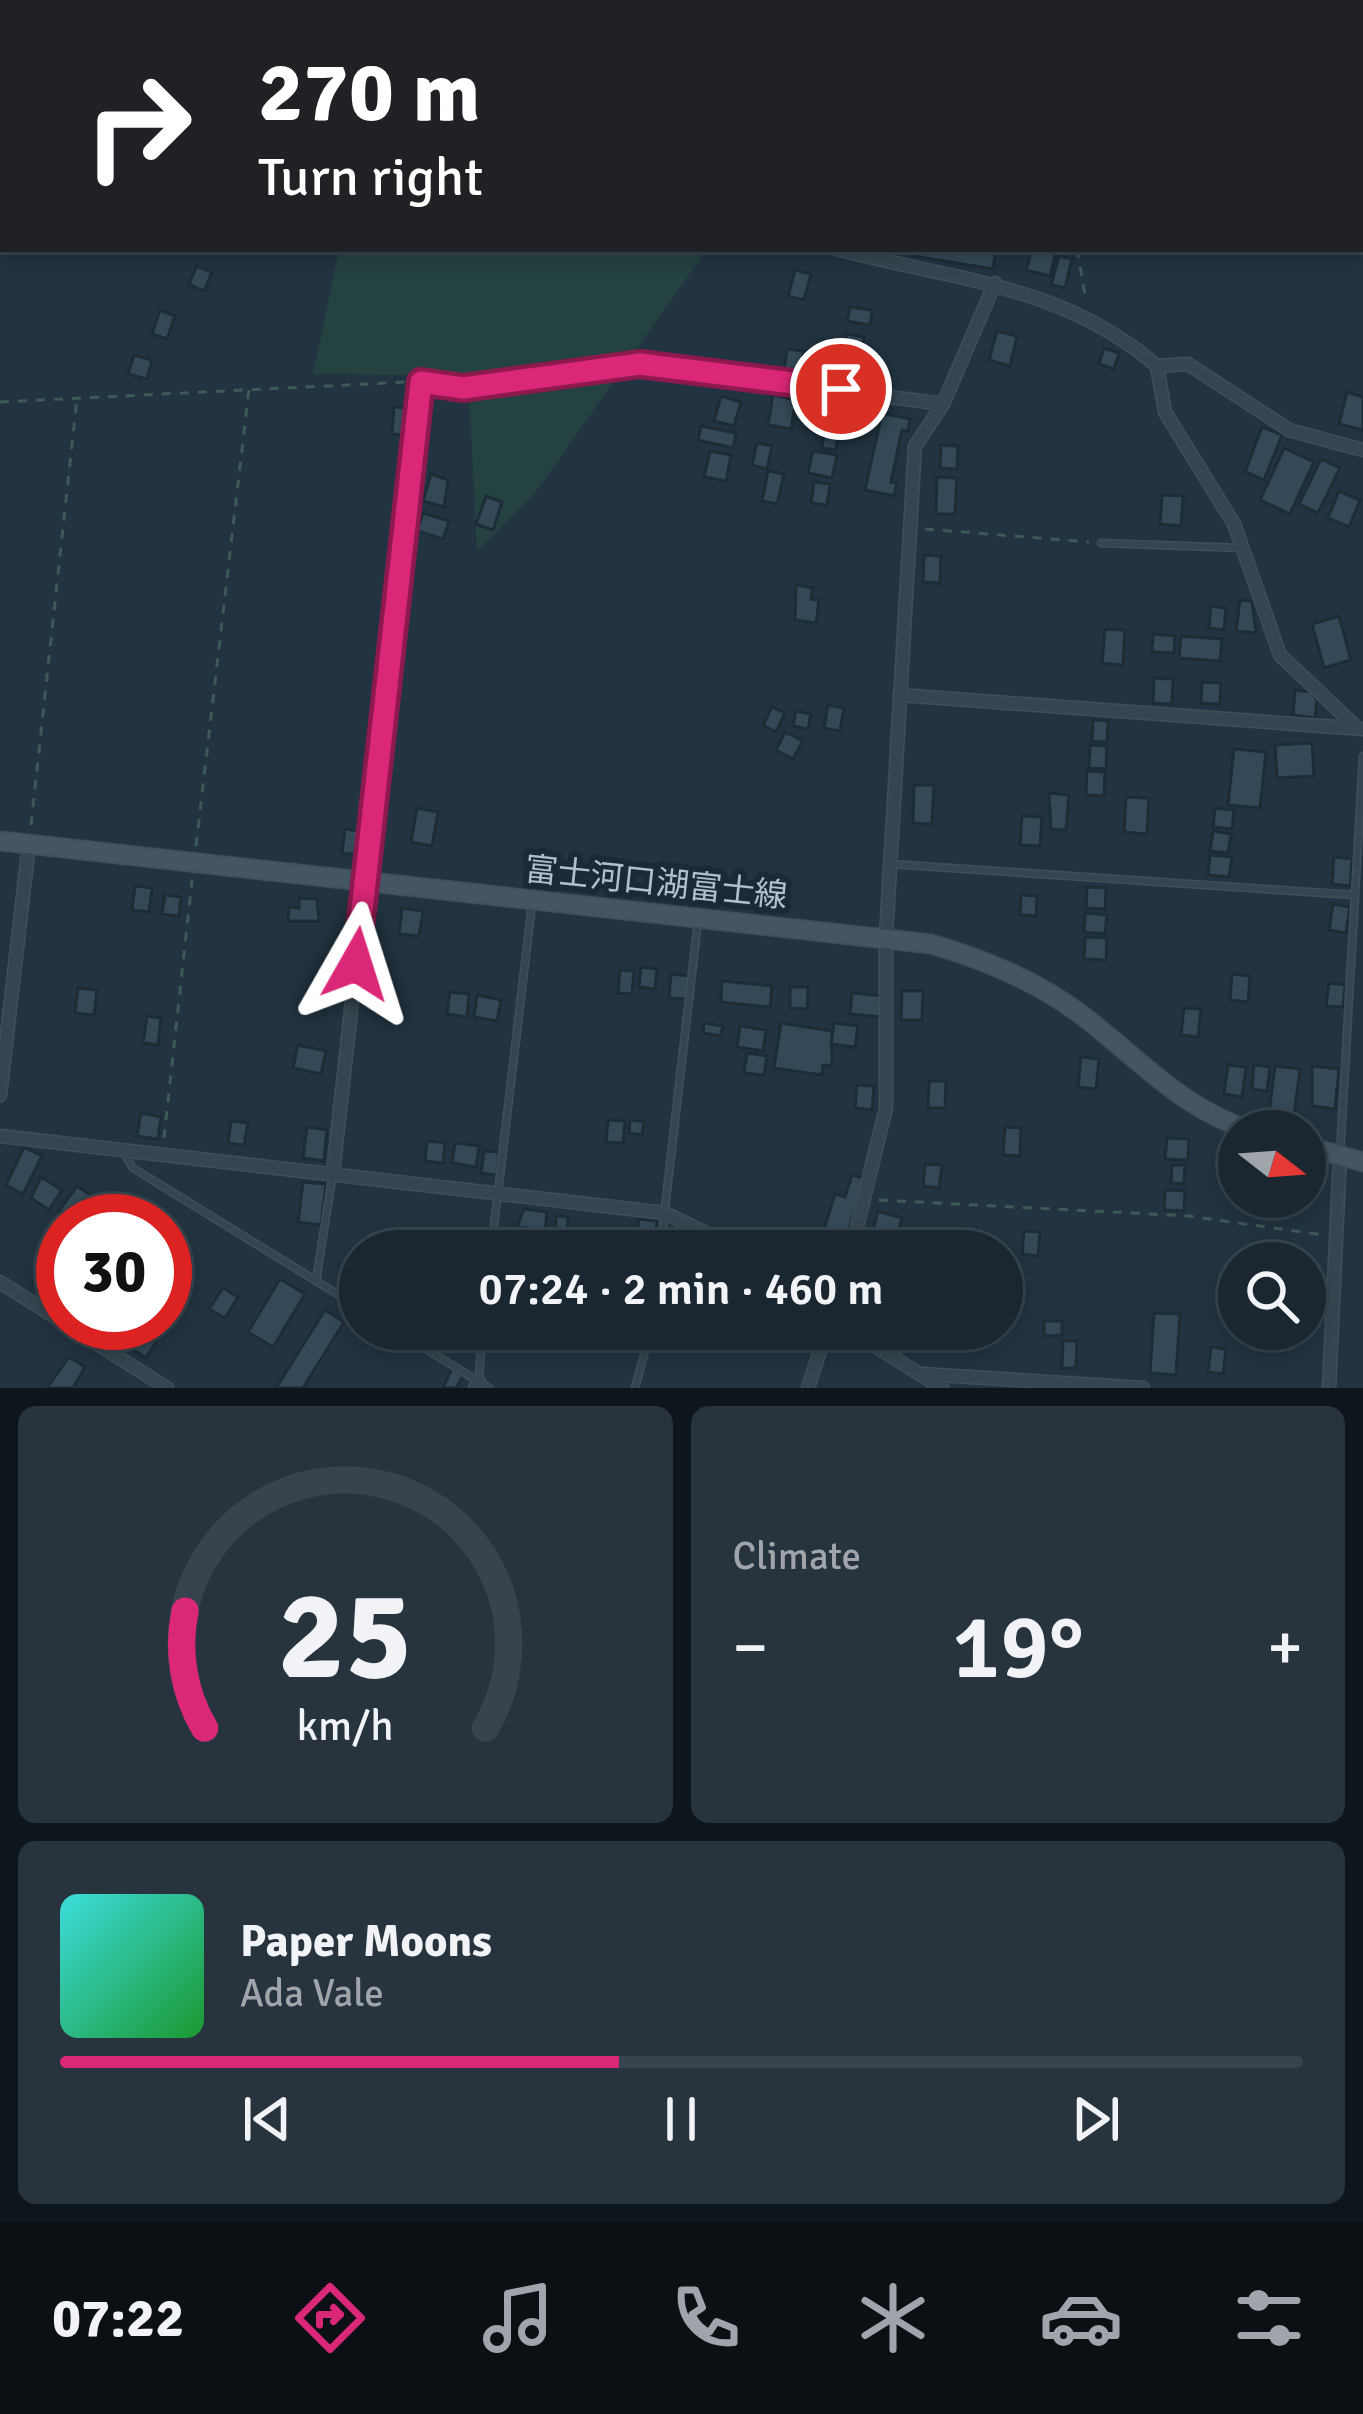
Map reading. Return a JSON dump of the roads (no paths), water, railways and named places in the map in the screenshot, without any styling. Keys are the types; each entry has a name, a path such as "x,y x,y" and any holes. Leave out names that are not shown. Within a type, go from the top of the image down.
{"main road":[{"name":"富士河口湖富士線","path":"0,841 886,936 976,957 1015,973 1084,1017 1154,1078 1218,1116"},
{"path":"1326,1151 1363,1162"}],"street":[{"path":"851,252 995,283 1116,331 1157,366 1165,412 1244,548 1280,655 1358,727"},
{"path":"857,1230 886,1108 886,936 915,446 943,404 995,283"},
{"path":"333,1172 421,382 463,388 640,364 943,404"},
{"path":"1157,366 1188,364 1289,430 1363,450"},
{"path":"900,695 1358,727"},
{"path":"0,1095 29,844"},
{"path":"0,1136 665,1213 699,1230"},
{"path":"1329,1388 1340,1155"},
{"path":"0,1282 36,1305"},
{"path":"107,1350 167,1388"},
{"path":"808,1388 820,1350"},
{"path":"883,1350 942,1388"},
{"path":"922,1374 1143,1388"}],"lane":[{"path":"1102,542 1244,548"},
{"path":"1340,1155 1363,756"},
{"path":"890,864 1354,895"},
{"path":"493,1230 533,901"},
{"path":"663,1230 699,918"},
{"path":"122,1150 133,1168 339,1295"},
{"path":"316,1281 333,1172"},
{"path":"426,1350 481,1386"},
{"path":"481,1386 482,1350"},
{"path":"635,1388 645,1350"}]}
